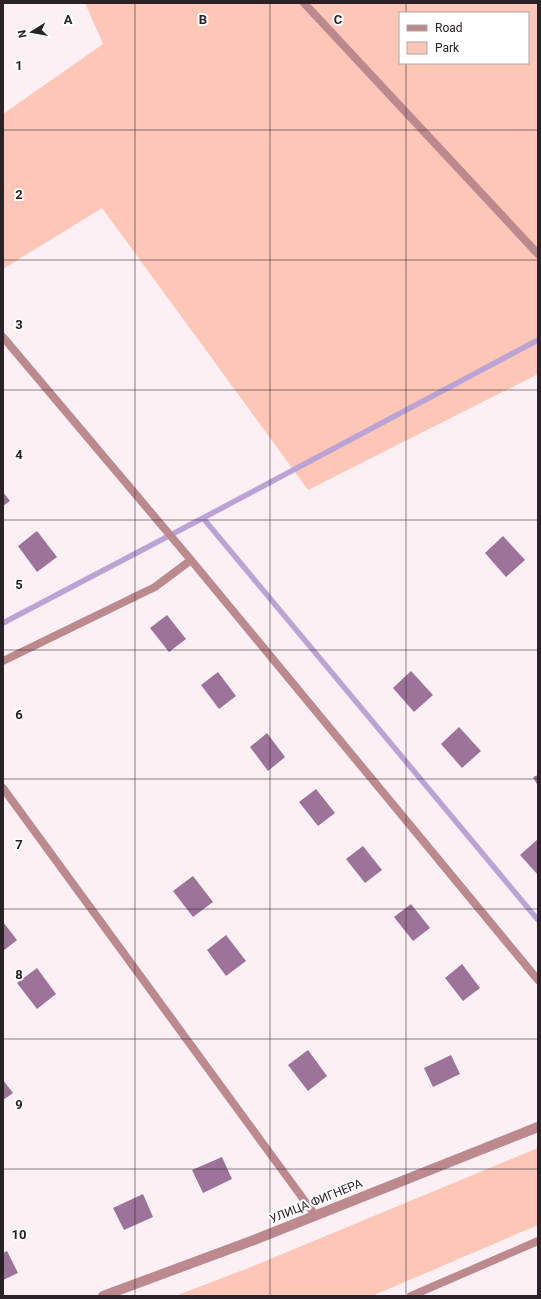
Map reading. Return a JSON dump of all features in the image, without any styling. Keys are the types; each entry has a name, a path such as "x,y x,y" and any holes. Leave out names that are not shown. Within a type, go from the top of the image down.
{"street":[{"name":"УЛИЦА ФИГНЕРА","path":"103,1296 315,1215 538,1127"}],"lane":[{"path":"304,3 538,254"},
{"path":"3,337 191,560 538,980"},
{"path":"3,661 155,587 191,560"},
{"path":"3,788 315,1215"},
{"path":"411,1296 538,1241"}],"green space":[{"path":"85,3 538,3 538,374 308,490 102,208 3,269 3,114 103,44"},
{"path":"538,1148 538,1225 372,1296 175,1296 251,1267"}],"building":[{"path":"3,492 10,501 3,506"},
{"path":"37,531 57,557 37,572 18,546"},
{"path":"503,536 525,560 506,577 485,553"},
{"path":"167,615 186,639 169,652 150,628"},
{"path":"411,671 433,695 414,712 393,688"},
{"path":"218,672 236,696 219,709 201,685"},
{"path":"459,727 481,751 462,768 441,744"},
{"path":"267,733 285,757 268,771 250,747"},
{"path":"538,775 538,786 533,777"},
{"path":"316,789 335,813 318,826 299,802"},
{"path":"538,839 538,875 520,855"},
{"path":"363,846 382,870 365,883 346,859"},
{"path":"193,876 213,902 193,917 173,891"},
{"path":"411,904 430,928 413,941 394,917"},
{"path":"3,922 17,940 3,951"},
{"path":"226,935 246,961 226,976 207,950"},
{"path":"462,964 480,988 463,1001 445,978"},
{"path":"37,968 56,994 37,1009 17,983"},
{"path":"308,1050 327,1076 308,1091 288,1065"},
{"path":"451,1055 460,1074 433,1087 424,1068"},
{"path":"3,1080 13,1093 3,1100"},
{"path":"222,1157 232,1179 203,1193 192,1170"},
{"path":"143,1194 153,1217 124,1230 113,1208"},
{"path":"7,1251 18,1273 3,1280 3,1253"}],"waterway":[{"path":"538,340 203,518 538,920"},
{"path":"3,623 203,518"}]}
